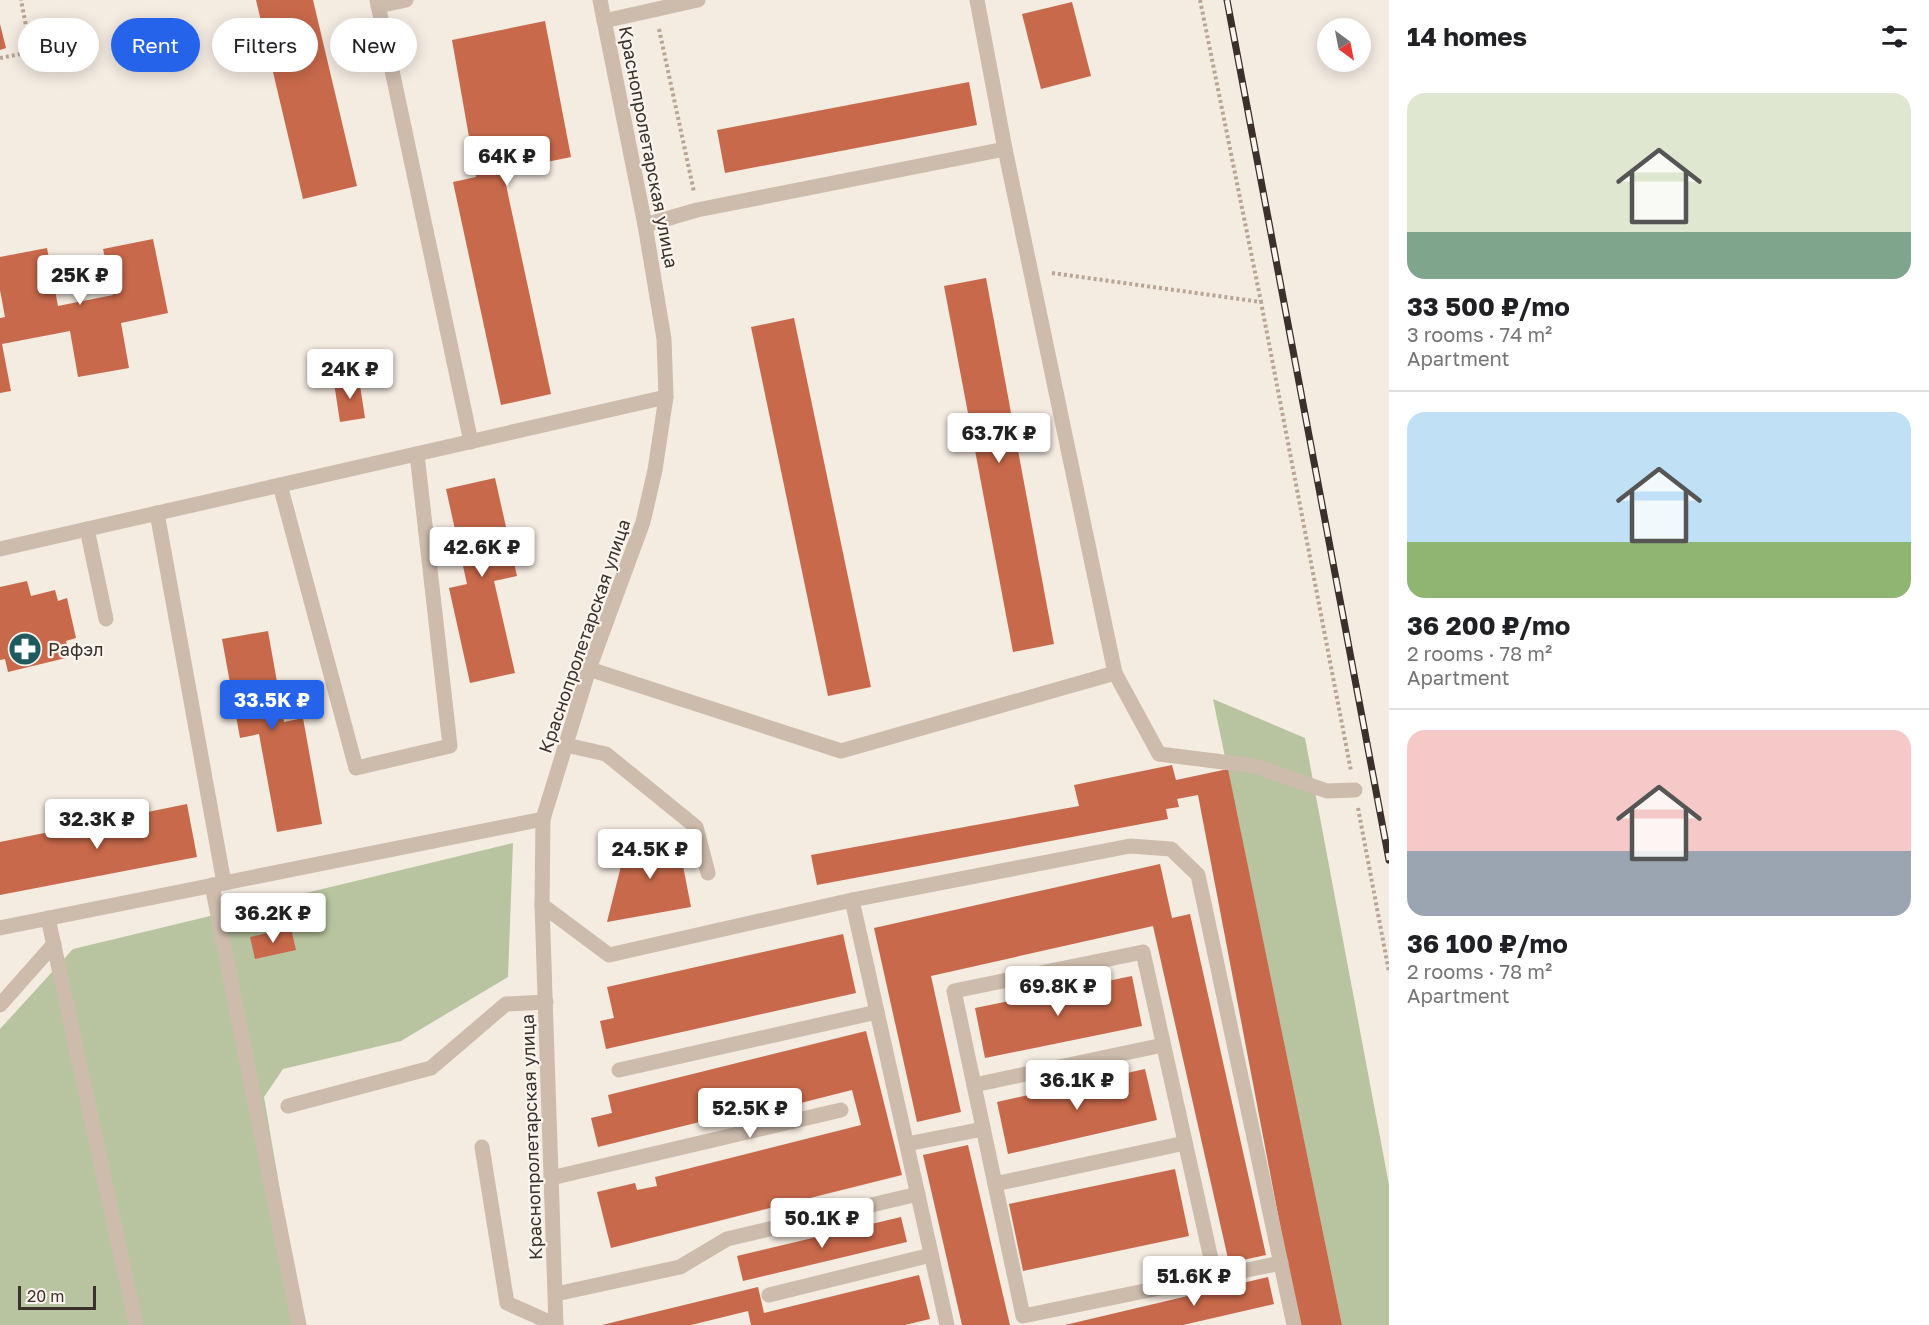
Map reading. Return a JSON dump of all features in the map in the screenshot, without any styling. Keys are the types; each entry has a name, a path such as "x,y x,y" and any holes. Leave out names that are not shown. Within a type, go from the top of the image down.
{"street":[{"path":"406,0 377,3 471,442"},
{"name":"Краснопролетарская улица","path":"556,1325 542,905 543,819 589,669 643,522 656,470 666,397 664,339 645,225 600,0"},
{"path":"604,21 698,0"},
{"path":"977,0 1005,149 1115,673 1159,754 1255,766 1327,791 1354,790"},
{"path":"645,225 698,210 1005,149"},
{"path":"0,549 666,397"},
{"path":"280,485 356,768 450,746 417,454"},
{"path":"157,513 218,884 299,1325"},
{"path":"87,529 106,619"},
{"path":"589,669 841,751 1115,673"},
{"path":"566,745 606,754 696,827 708,873"},
{"path":"0,928 543,819"},
{"path":"542,905 609,955 852,900 1130,846 1171,849 1198,874 1294,1325"},
{"path":"852,900 947,1325"},
{"path":"48,918 136,1325"},
{"path":"0,1005 54,944"},
{"path":"1215,1277 1143,952 954,992 1023,1317 1215,1277 1281,1263"},
{"path":"288,1106 431,1068 506,1004 546,1002"},
{"path":"619,1070 877,1012"},
{"path":"974,1085 1163,1045"},
{"path":"551,1178 841,1110"},
{"path":"907,1144 983,1129"},
{"path":"995,1184 1185,1143"},
{"path":"483,1147 507,1303 556,1325"},
{"path":"556,1294 680,1267 727,1239 918,1194"},
{"path":"769,1294 932,1255"}],"path":[{"path":"0,58 31,52 21,0"},
{"path":"1200,0 1262,302 1389,972"},
{"path":"655,10 698,210"},
{"path":"1031,270 1262,302"}],"green space":[{"path":"1213,699 1305,738 1389,1185 1389,1325 1342,1325"},
{"path":"513,843 508,977 401,1041 283,1069 264,1097 303,1325 0,1325 0,1029 73,949"}],"building":[{"path":"256,0 313,0 317,18 260,18"},
{"path":"1072,2 1091,76 1041,89 1022,14"},
{"path":"318,21 357,186 303,199 273,72 318,72"},
{"path":"545,21 571,157 503,171 551,394 501,405 453,182 476,177 452,40"},
{"path":"0,24 6,48 0,50"},
{"path":"969,82 977,125 725,173 717,130"},
{"path":"153,239 168,313 121,323 129,368 78,377 70,331 2,344 11,391 0,393 0,318 5,317 0,290 0,257 47,248 58,306 113,295 103,249"},
{"path":"986,278 1054,644 1013,652 944,286"},
{"path":"794,318 871,687 828,696 751,327"},
{"path":"359,379 365,418 340,422 334,383"},
{"path":"495,478 517,576 494,581 515,673 470,683 449,588 467,584 446,489"},
{"path":"27,581 31,596 55,590 58,601 67,598 76,638 66,641 70,657 8,672 5,659 0,660 0,587"},
{"path":"268,631 284,722 303,718 322,824 277,832 259,734 240,738 222,639"},
{"path":"1172,765 1176,780 1228,769 1342,1325 1299,1325 1198,795 1177,799 1179,807 1166,809 1168,819 817,885 811,855 1079,806 1074,785"},
{"path":"187,804 197,857 0,895 0,842"},
{"path":"677,835 691,907 607,922 626,846"},
{"path":"1160,864 1172,918 1190,914 1266,1255 1229,1263 1153,926 931,976 961,1112 917,1122 874,928"},
{"path":"291,928 296,950 255,959 250,937"},
{"path":"843,934 856,993 606,1049 600,1021 614,1018 607,987"},
{"path":"1132,976 1142,1026 985,1058 975,1008"},
{"path":"866,1031 902,1175 611,1248 597,1192 635,1183 637,1190 657,1186 655,1177 861,1125 852,1090 717,1124 716,1118 598,1147 591,1118 612,1113 608,1095"},
{"path":"1145,1069 1157,1120 1008,1154 997,1102"},
{"path":"968,1145 1010,1325 962,1325 923,1155"},
{"path":"1175,1169 1189,1236 1023,1271 1009,1204"},
{"path":"901,1217 907,1242 743,1281 737,1256"},
{"path":"919,1275 930,1319 905,1325 751,1325 748,1311 691,1325 602,1325 758,1287 764,1313"},
{"path":"1268,1277 1274,1304 1183,1325 1065,1325"}],"railway":[{"path":"1227,0 1389,860"}],"place":[{"name":"Рафэл","path":"25,649"}]}
